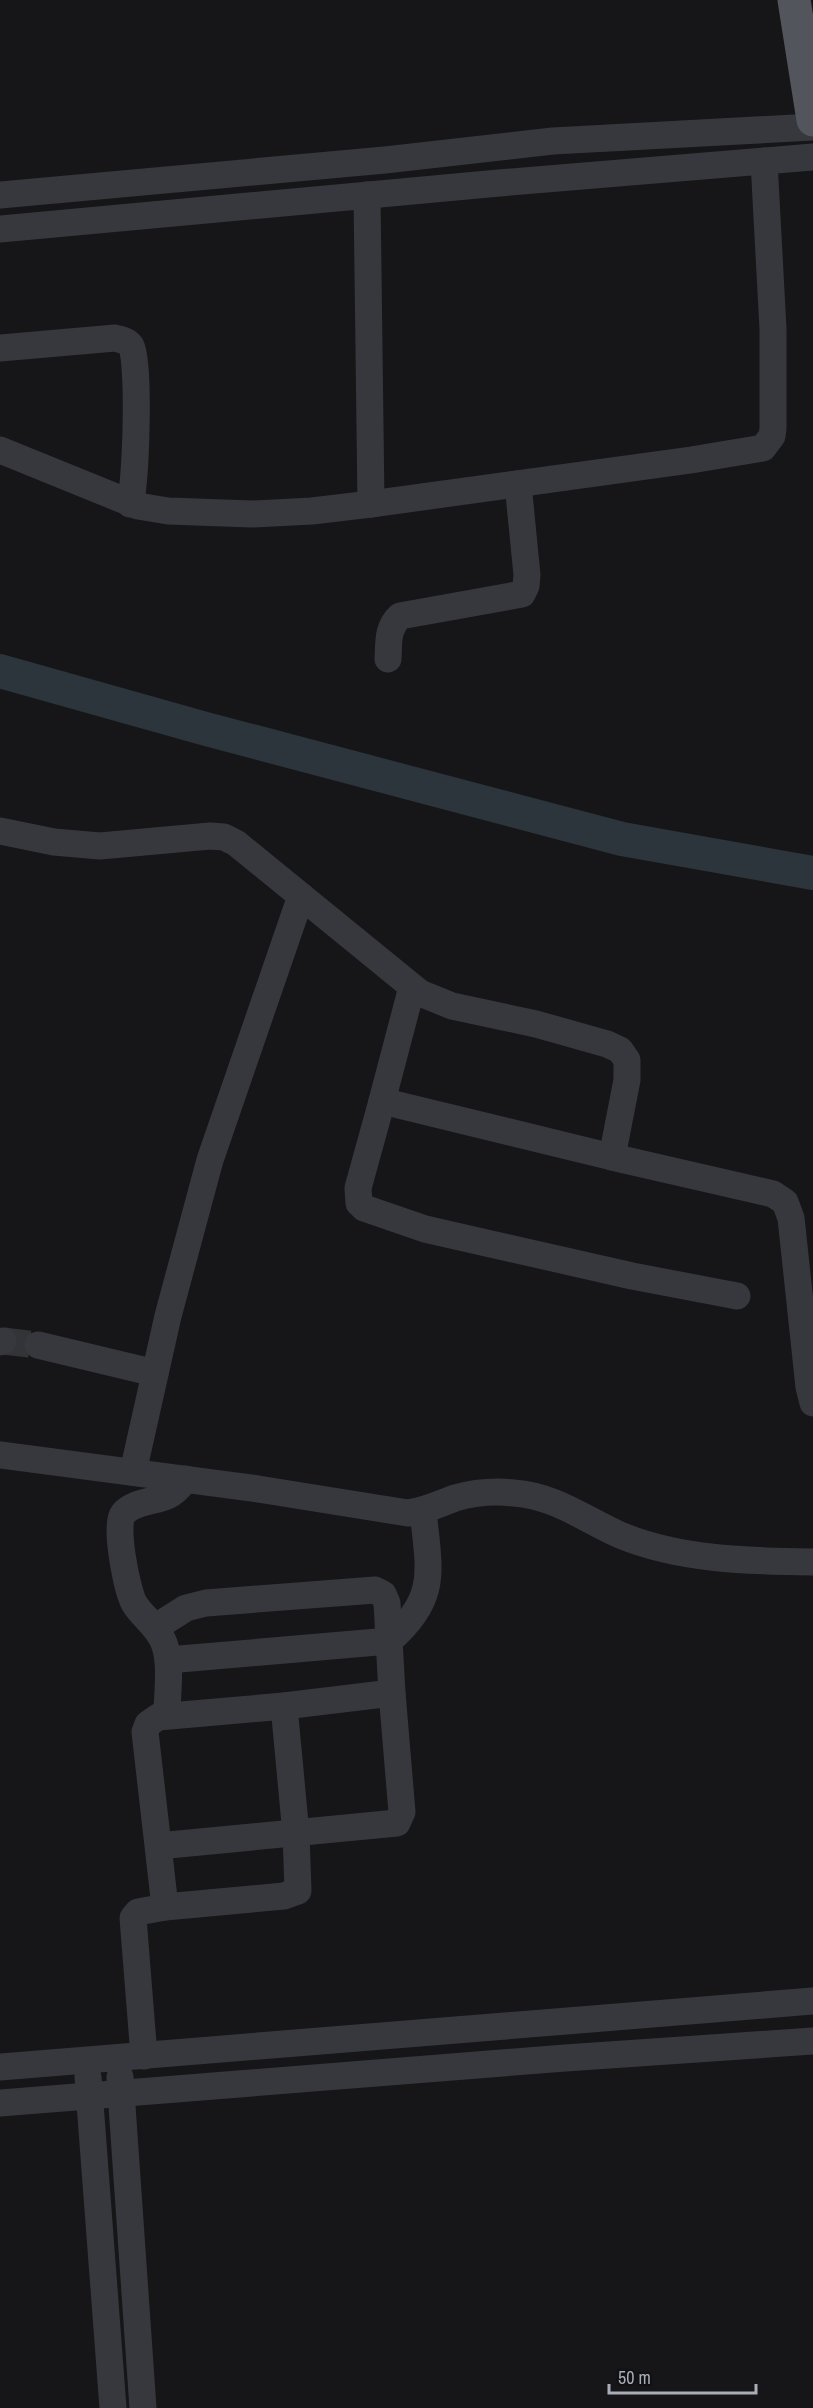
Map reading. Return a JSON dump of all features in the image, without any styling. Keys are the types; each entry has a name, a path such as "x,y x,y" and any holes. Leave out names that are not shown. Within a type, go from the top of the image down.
{"main road":[{"path":"794,0 813,120"}],"street":[{"path":"0,195 385,160 553,141 813,127"},
{"path":"0,229 813,157"},
{"path":"0,450 130,504 168,511 252,514 312,511 371,504 763,448 769,443 773,428 773,329 764,161"},
{"path":"367,195 371,504"},
{"path":"0,348 115,338 126,341 131,347 135,363 136,444 135,478 130,504"},
{"path":"388,659 390,631 393,622 400,616 522,594 525,591 527,575 518,484"},
{"path":"0,831 77,846 210,836 224,837 236,843 420,993 452,1006 536,1024 607,1044 620,1050 627,1060 627,1080 612,1157"},
{"path":"133,1472 155,1373 210,1160 301,896"},
{"path":"412,987 358,1188 359,1203 364,1208 425,1229 632,1276 736,1296"},
{"path":"382,1101 773,1194 785,1202 791,1218 808,1387 813,1402"},
{"path":"38,1345 155,1373"},
{"path":"0,1455 186,1479 408,1513 423,1511 475,1494 514,1493 555,1502 620,1535 665,1549 702,1556 761,1561 813,1562"},
{"path":"167,1716 168,1660 165,1644 156,1628 135,1605 130,1593 119,1542 119,1526 122,1514 131,1508 170,1495 186,1479"},
{"path":"168,1660 389,1641 406,1626 427,1587 429,1572 423,1511"},
{"path":"156,1628 186,1608 206,1603 375,1590 383,1594 387,1603 401,1818 397,1822 296,1834 158,1846"},
{"path":"165,1907 145,1732 148,1724 158,1716 284,1706 392,1693"},
{"path":"143,2408 122,2093 132,2057 133,1918 138,1912 165,1907 294,1894 299,1886 284,1706"},
{"path":"0,2067 813,2001"},
{"path":"0,2103 565,2058 813,2041"},
{"path":"86,2061 91,2096 113,2408"}],"waterway":[{"path":"0,671 206,729 622,839 813,873"}],"tunnel":[{"path":"3,1341 38,1345"}]}
